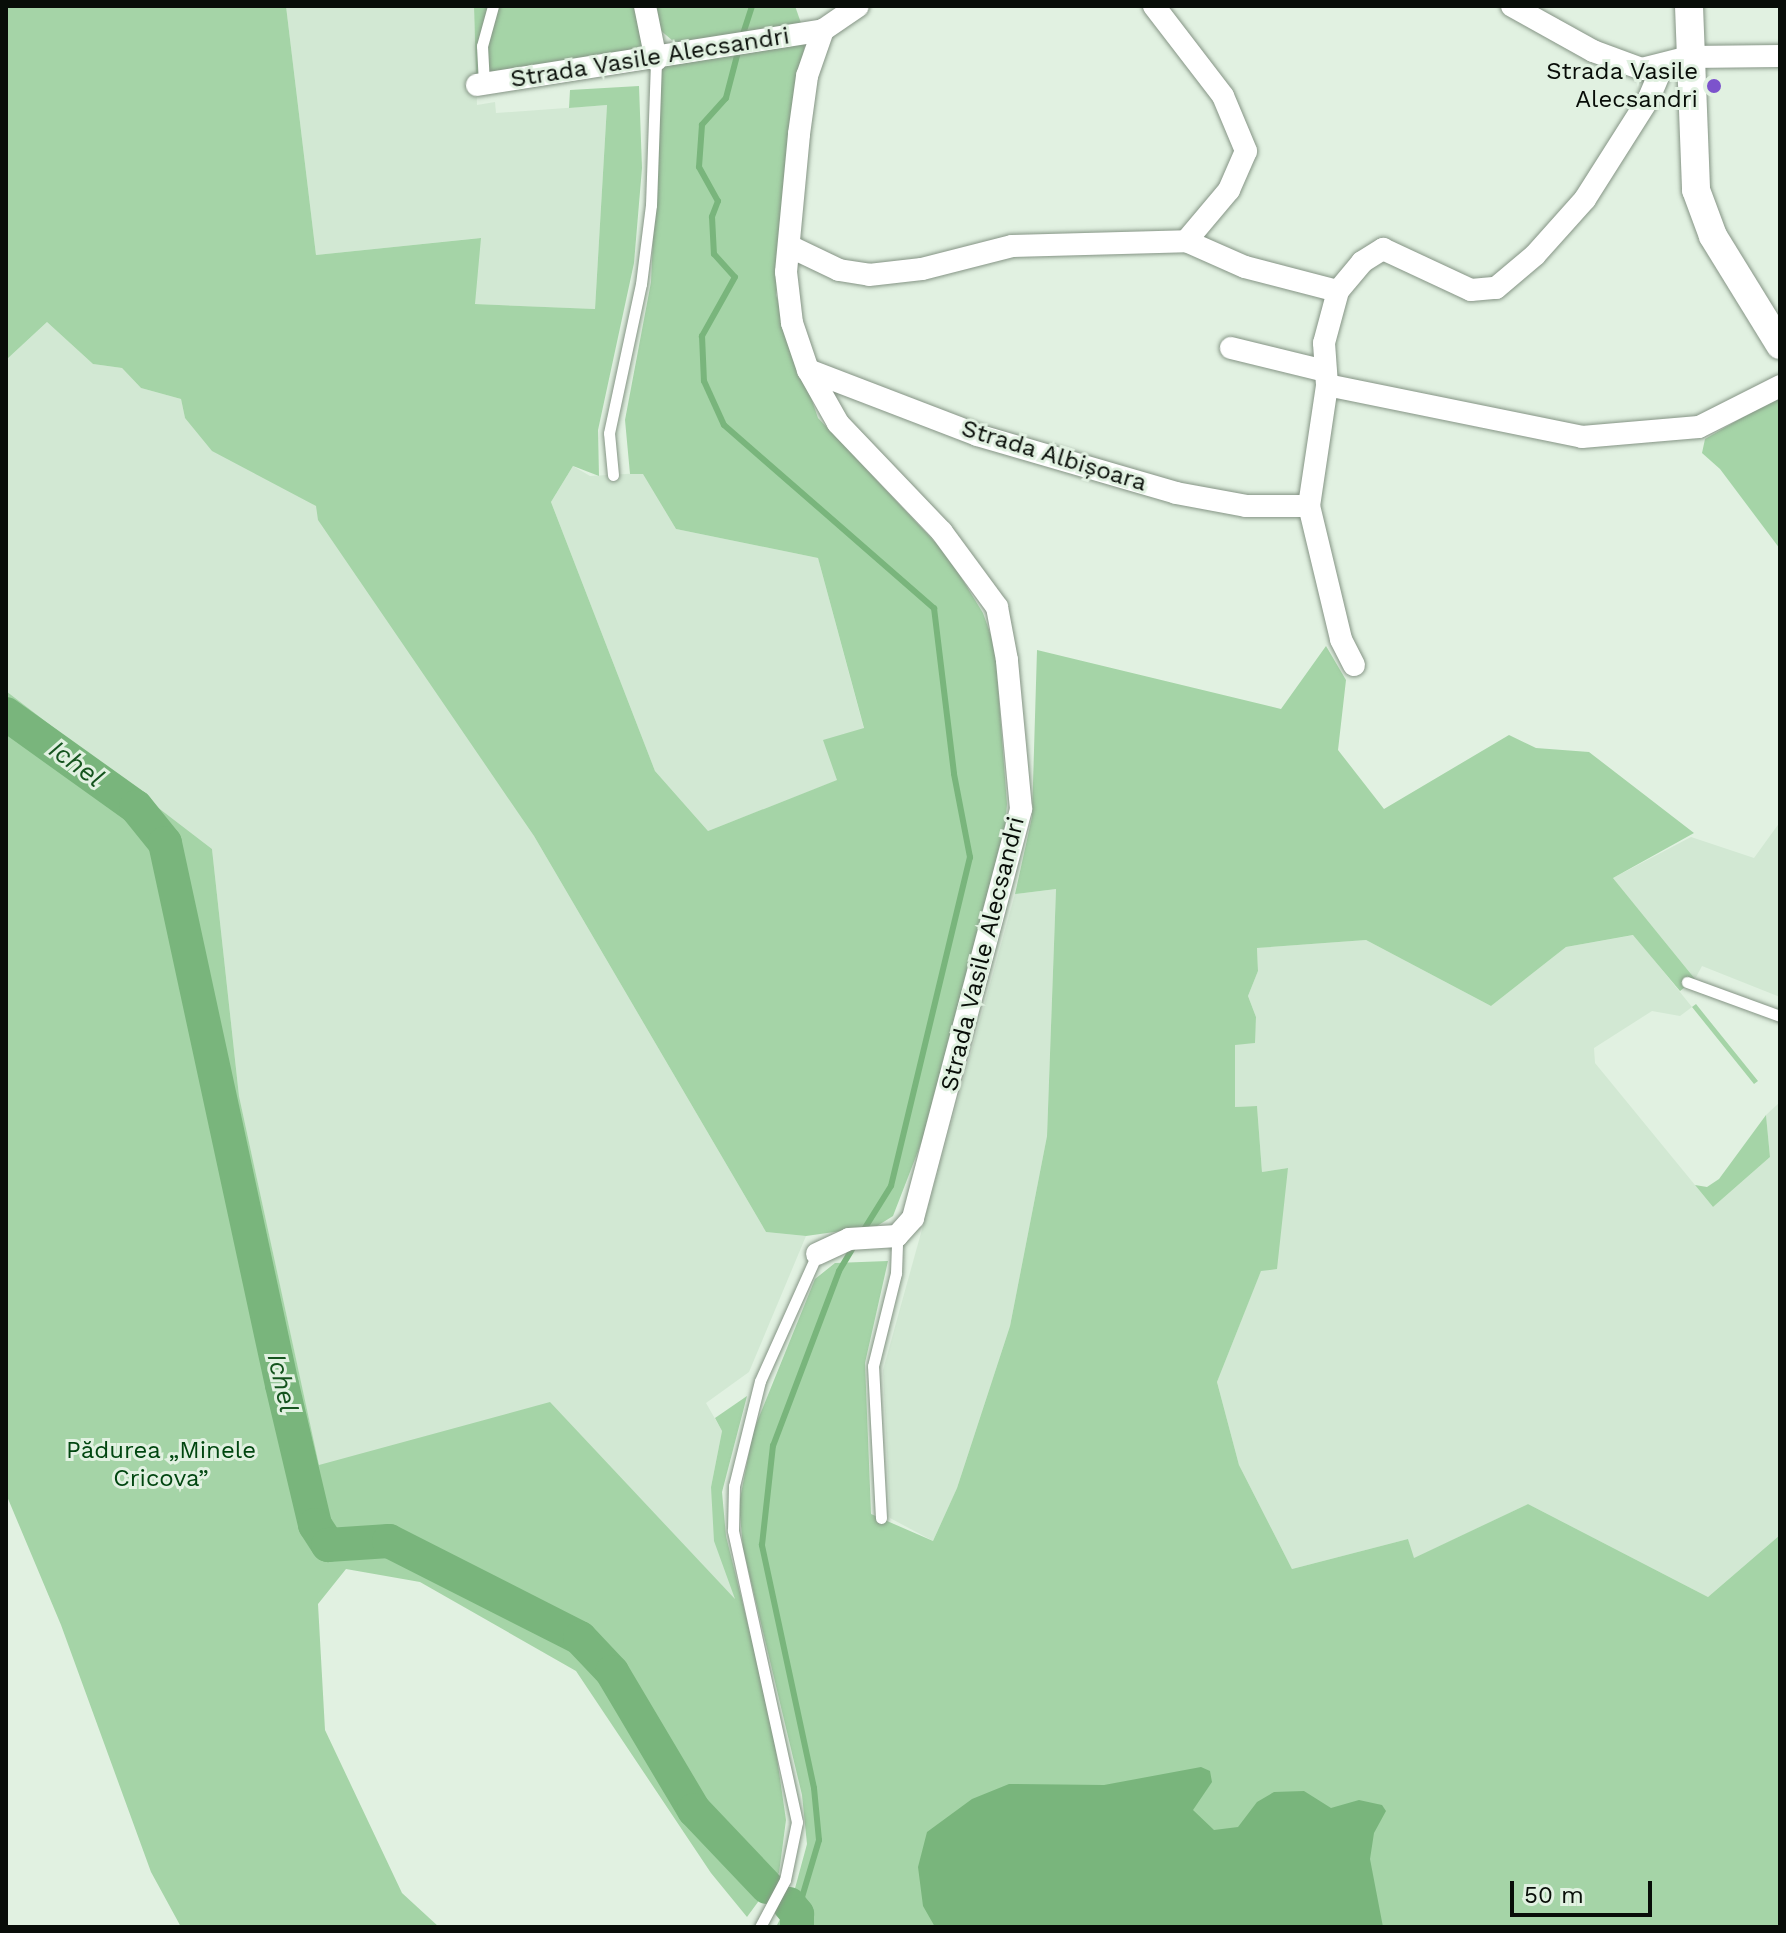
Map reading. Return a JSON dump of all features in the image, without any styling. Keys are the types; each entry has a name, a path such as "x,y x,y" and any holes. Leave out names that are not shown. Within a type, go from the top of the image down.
{"street":[{"path":"645,6 656,60"},
{"name":"Strada Vasile Alecsandri","path":"480,85 725,49 823,30 858,6"},
{"path":"1154,6 1223,96 1246,151 1229,190 1186,241"},
{"path":"1512,6 1624,65 1662,67 1689,57 1780,56"},
{"path":"1689,6 1693,166 1701,208 1780,345"},
{"name":"Strada Vasile Alecsandri","path":"823,30 807,76 789,246 788,300 808,370 838,423 976,573 997,607 1007,660 1020,823 913,1218 897,1236"},
{"path":"1354,665 1341,639 1309,506 1319,464 1326,378 1324,343 1338,291 1362,262 1383,249 1471,290 1496,288 1585,199 1649,98 1662,67"},
{"path":"789,246 839,270 869,275 922,269 1012,246 1186,241 1245,267 1338,291"},
{"path":"1231,348 1326,378 1582,437 1699,427 1780,386"},
{"name":"Strada Albișoara","path":"808,370 977,435 1176,493 1246,506 1309,506"},
{"path":"817,1254 849,1239 897,1236"}],"lane":[{"path":"480,85 482,46 493,6"},
{"path":"613,475 609,433 641,284 651,205 656,60"},
{"path":"1687,982 1780,1016"},
{"path":"881,1518 873,1366 896,1273 897,1236"},
{"path":"760,1927 785,1880 797,1822 733,1530 734,1486 760,1381 817,1254"}],"shaded area":[{"path":"286,6 474,6 477,105 495,102 496,113 607,105 595,309 474,304 480,238 316,255"},
{"path":"47,322 93,364 122,368 141,388 181,399 185,418 316,506 534,836 766,1232 806,1236 749,1372 706,1403 722,1431 711,1487 736,1601 550,1403 319,1466 239,1096 212,849 6,691 6,360"},
{"path":"573,466 590,476 643,473 676,529 818,558 864,729 838,780 708,831 655,771 551,502"},
{"path":"1780,822 1780,997 1702,966 1695,979 1613,878 1691,837 1754,858"},
{"path":"1056,889 1047,1136 1010,1326 957,1488 933,1541 890,1518 883,1370 1015,894"},
{"path":"1634,935 1692,1007 1680,1016 1652,1011 1594,1048 1595,1063 1713,1207 1770,1157 1766,1115 1780,1102 1780,1535 1708,1597 1528,1504 1413,1559 1408,1539 1292,1569 1239,1465 1217,1382 1261,1270 1288,1168 1262,1172 1257,1106 1235,1107 1235,1044 1254,1043 1256,1017 1248,996 1258,971 1257,948 1366,940 1491,1006 1566,947"},
{"path":"1201,1767 1210,1771 1212,1782 1193,1810 1214,1830 1238,1827 1257,1802 1274,1792 1304,1791 1331,1808 1359,1800 1382,1805 1386,1811 1374,1833 1370,1859 1383,1927 935,1927 923,1906 918,1867 927,1832 972,1799 1009,1784 1104,1785"}],"green space":[{"path":"6,6 286,6 316,255 481,238 475,304 595,309 607,105 569,108 570,90 639,86 642,168 634,263 598,430 599,476 573,466 551,502 655,771 708,831 837,780 823,740 864,728 818,558 676,529 643,474 630,474 625,420 651,282 661,67 805,41 776,295 818,418 948,556 983,613 995,647 1007,804 1002,862 927,1128 893,1216 877,1226 806,1236 766,1232 534,836 318,520 316,506 212,451 185,418 181,399 141,388 122,368 93,364 47,322 6,360"},
{"path":"474,6 639,6 648,44 638,53 476,76"},
{"path":"650,6 795,6 801,23 688,45 673,41 659,29"},
{"path":"1780,396 1780,549 1720,469 1702,453 1705,439"},
{"path":"1326,646 1346,680 1338,750 1384,809 1509,735 1536,748 1589,752 1694,833 1613,878 1695,979 1680,991 1633,935 1566,947 1491,1006 1366,940 1257,948 1258,971 1248,996 1256,1017 1255,1043 1235,1045 1235,1107 1257,1106 1262,1172 1288,1168 1277,1269 1261,1271 1217,1382 1239,1465 1292,1569 1408,1539 1414,1558 1528,1504 1708,1597 1780,1535 1780,1927 776,1927 794,1892 807,1844 802,1795 743,1548 739,1504 753,1432 815,1279 835,1263 888,1261 865,1363 871,1514 933,1541 957,1488 1010,1326 1047,1136 1056,889 1015,894 1032,817 1037,650 1281,709"},
{"name":"Pădurea „Minele Cricova”","path":"6,691 212,849 239,1096 319,1465 550,1402 735,1599 714,1541 711,1487 722,1431 715,1418 747,1396 722,1492 726,1536 771,1717 786,1820 779,1873 747,1917 711,1873 576,1671 420,1582 346,1569 318,1604 325,1730 402,1893 439,1927 181,1927 151,1872 61,1625 6,1494"},
{"path":"1696,1004 1758,1081 1754,1084 1692,1007"},
{"path":"1766,1115 1770,1157 1713,1207 1695,1185 1707,1187 1719,1179"}],"waterway":[{"path":"742,37 752,6"},
{"path":"739,48 726,98 702,125 699,167 718,201 712,217 714,254 735,277 702,336 704,381 724,425 934,608 954,774 970,857 891,1186 863,1231"},
{"name":"Ichel","path":"6,714 136,807 165,843 315,1525 328,1545 389,1541 580,1638 612,1672 694,1810 767,1887"},
{"path":"797,1914 819,1840 814,1788 762,1545 773,1446 839,1271 855,1244"},
{"name":"Ichel","path":"789,1904 797,1914 797,1927"}],"place":[{"name":"Strada Vasile Alecsandri","path":"1714,86"}]}
